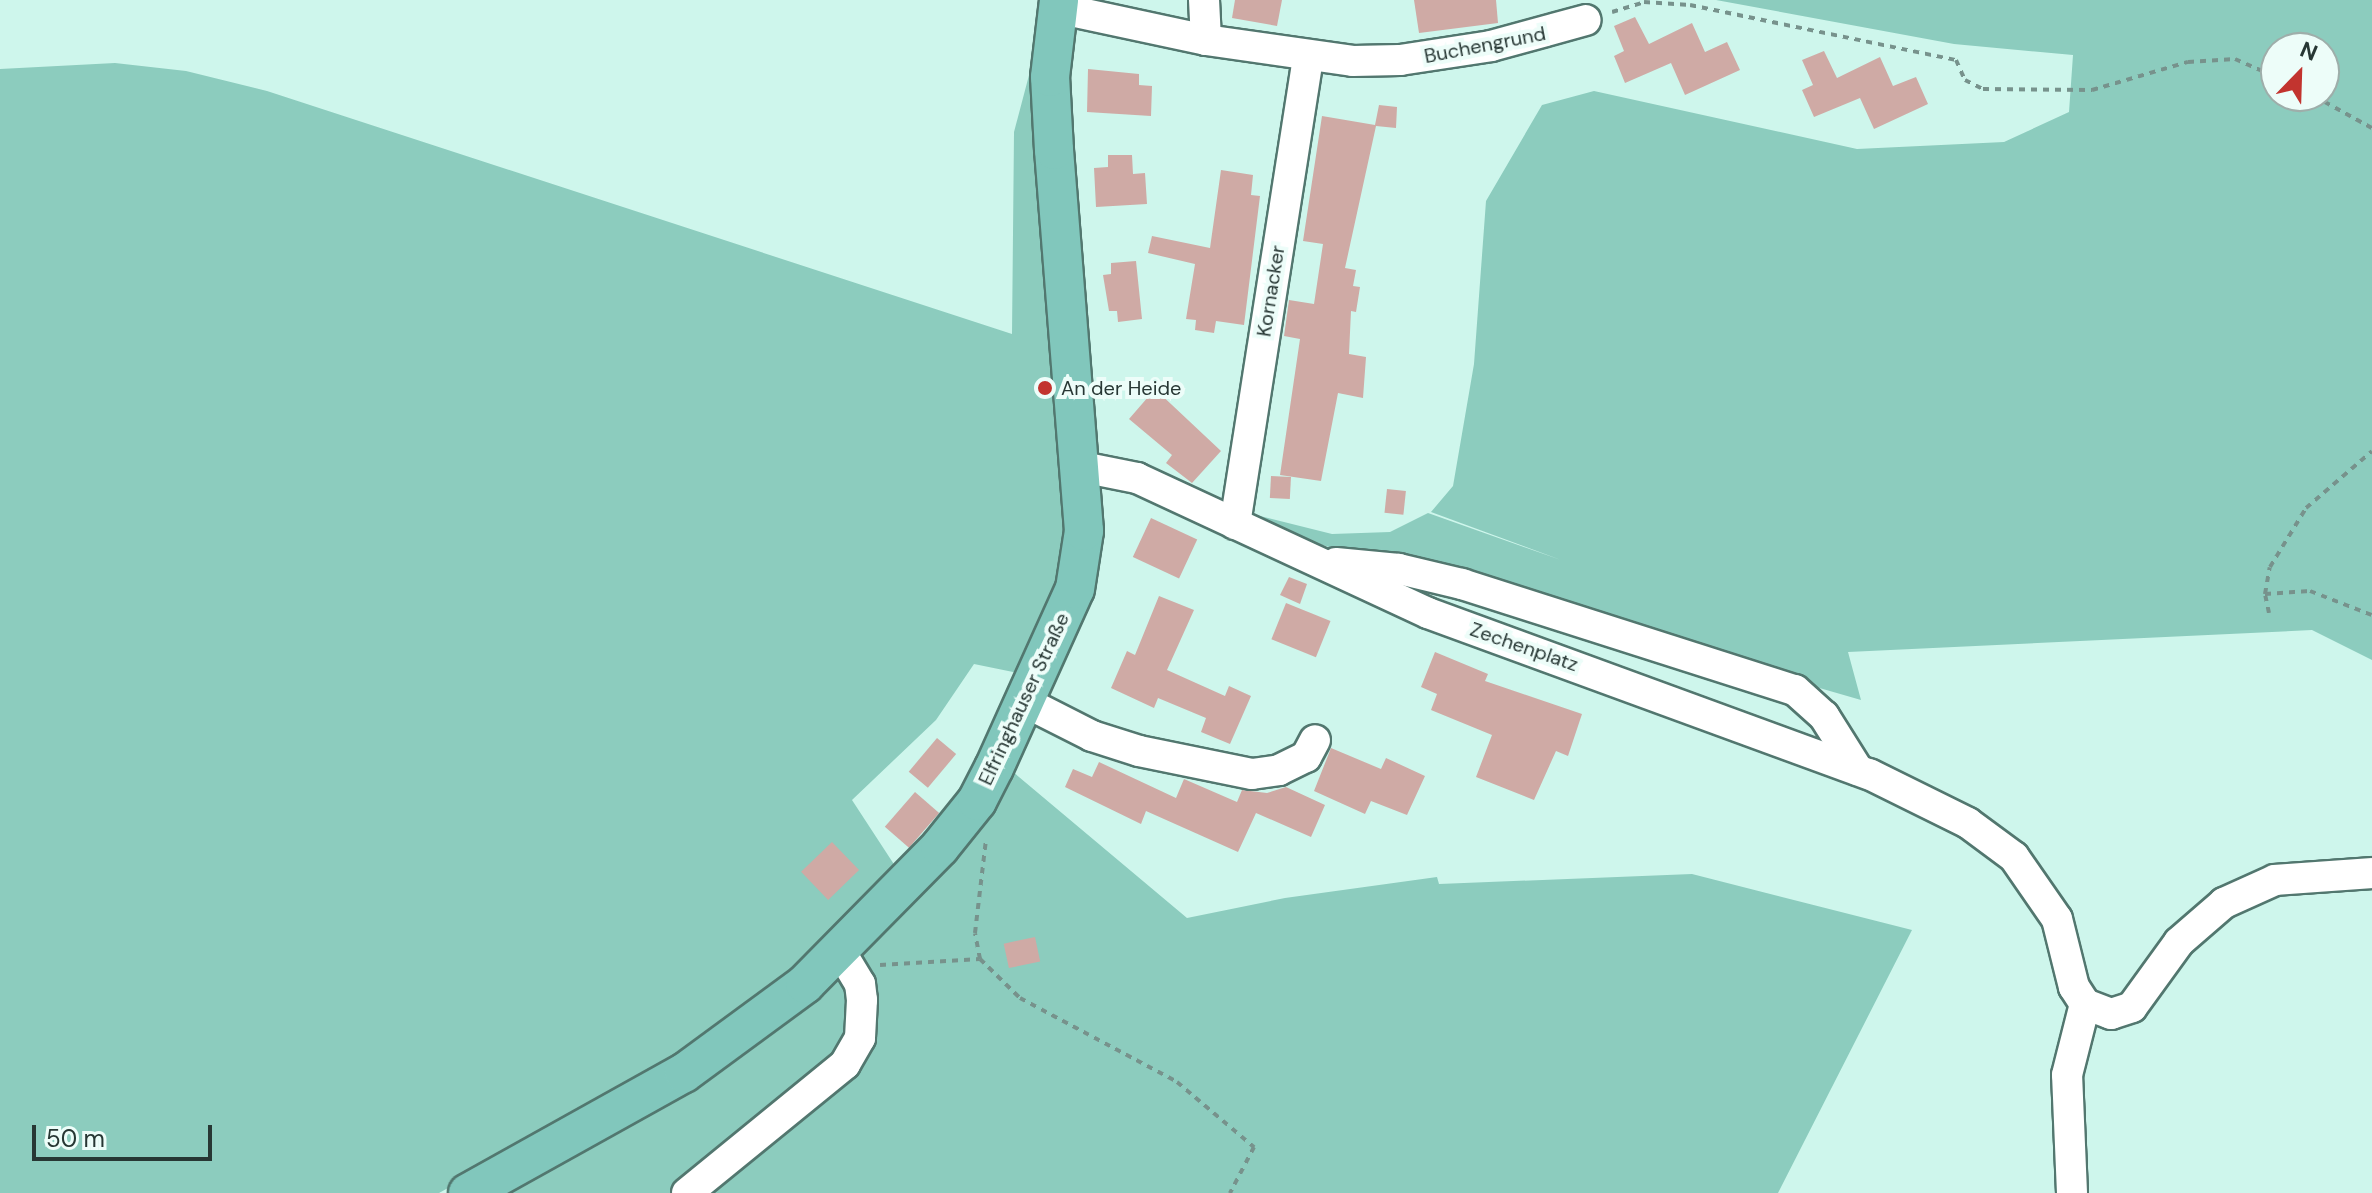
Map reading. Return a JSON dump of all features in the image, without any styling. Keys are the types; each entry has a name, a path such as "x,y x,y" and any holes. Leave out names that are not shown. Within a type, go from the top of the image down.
{"main road":[{"name":"Elfringhauser Straße","path":"468,1193 684,1073 844,958 977,801 1075,589 1084,531 1082,467 1050,77 1058,4"}],"street":[{"path":"1204,0 1206,40"},
{"name":"Buchengrund","path":"1058,4 1206,40 1308,59 1400,60 1543,36 1586,20"},
{"name":"Kornacker","path":"1235,524 1308,59"},
{"name":"Zechenplatz","path":"1082,467 1137,478 1428,613 1864,772 1968,823 2014,857 2042,895 2057,919 2074,987 2085,1004"},
{"path":"1314,562 1399,569 1462,584 1795,690 1824,716 1864,772"},
{"path":"1025,702 1092,736 1139,751 1252,774 1279,770 1306,757 1315,740"},
{"path":"2072,1193 2067,1075 2085,1004 2111,1014 2132,1007 2179,942 2224,903 2275,880 2372,873"},
{"path":"687,1193 845,1064 863,1025 860,984 844,958"}],"path":[{"path":"1586,20 1644,2 1690,5 1956,60 1965,80 1983,89 2092,90 2188,62 2235,59 2260,70"},
{"path":"2340,110 2372,128"},
{"path":"2269,613 2265,594 2270,567 2306,508 2372,451"},
{"path":"2265,594 2310,591 2372,615"},
{"path":"977,801 988,819 975,933 980,959 1020,998 1177,1082 1254,1147 1230,1193"},
{"path":"844,958 980,959"}],"green space":[{"path":"1716,0 2372,0 2372,660 2312,630 1848,652 1861,700 1312,542 1252,514 1332,534 1390,532 1428,513 1561,560 1431,512 1453,486 1474,364 1486,201 1542,105 1594,91 1857,149 2004,142 2069,112 2073,55 1954,44"},
{"path":"1038,41 1066,510 1058,597 1028,675 974,664 936,720 852,800 899,872 820,950 661,1070 439,1193 0,1193 0,69 115,63 186,71 267,91 1012,334 1014,132"},
{"path":"1006,766 1187,918 1285,898 1437,877 1439,884 1692,874 1912,930 1778,1193 490,1193 693,1079"}],"building":[{"path":"1235,0 1282,0 1277,26 1232,18"},
{"path":"1414,0 1496,0 1498,23 1419,33"},
{"path":"1635,17 1649,44 1692,23 1705,52 1727,42 1740,70 1685,95 1671,63 1625,83 1614,56 1624,51 1614,26"},
{"path":"1824,51 1837,78 1880,57 1893,86 1916,77 1928,104 1874,129 1860,98 1814,117 1802,90 1813,85 1802,60"},
{"path":"1088,69 1139,74 1139,85 1152,86 1151,116 1087,112"},
{"path":"1379,105 1397,107 1396,128 1376,126 1345,268 1356,270 1353,286 1360,287 1356,312 1351,311 1349,354 1366,357 1363,398 1338,393 1321,481 1280,475 1300,339 1284,336 1289,300 1314,304 1323,244 1303,241 1322,116 1375,125"},
{"path":"1108,155 1132,155 1133,174 1145,173 1147,204 1096,207 1094,168 1108,167"},
{"path":"1221,170 1253,175 1251,195 1260,196 1244,325 1216,321 1214,333 1195,330 1196,320 1186,319 1195,264 1148,253 1152,236 1210,248"},
{"path":"1136,261 1142,319 1118,322 1117,311 1109,311 1103,275 1111,274 1111,263"},
{"path":"1155,389 1221,451 1192,483 1166,463 1172,455 1129,419"},
{"path":"1271,476 1291,477 1290,499 1270,498"},
{"path":"1387,489 1406,491 1403,515 1384,513"},
{"path":"1151,518 1197,540 1179,579 1133,557"},
{"path":"1289,577 1307,584 1300,604 1280,595"},
{"path":"1159,596 1194,610 1167,670 1225,696 1229,686 1251,696 1230,744 1201,732 1206,718 1158,698 1154,708 1111,688 1127,651 1135,655"},
{"path":"1286,603 1331,621 1316,657 1271,639"},
{"path":"1435,652 1488,674 1485,681 1582,714 1568,756 1556,751 1534,800 1476,777 1492,735 1431,710 1437,694 1421,687"},
{"path":"937,738 956,754 928,788 909,772"},
{"path":"1331,748 1381,769 1386,758 1425,776 1407,815 1371,801 1365,814 1314,791"},
{"path":"1099,762 1176,798 1184,779 1237,802 1242,790 1267,793 1286,787 1325,805 1311,837 1256,813 1238,852 1146,811 1141,824 1065,787 1073,769 1092,777"},
{"path":"915,792 939,813 909,848 885,827"},
{"path":"832,842 859,870 828,900 801,872"},
{"path":"1035,937 1040,961 1009,968 1004,944"}],"place":[{"name":"An der Heide","path":"1045,388"}]}
